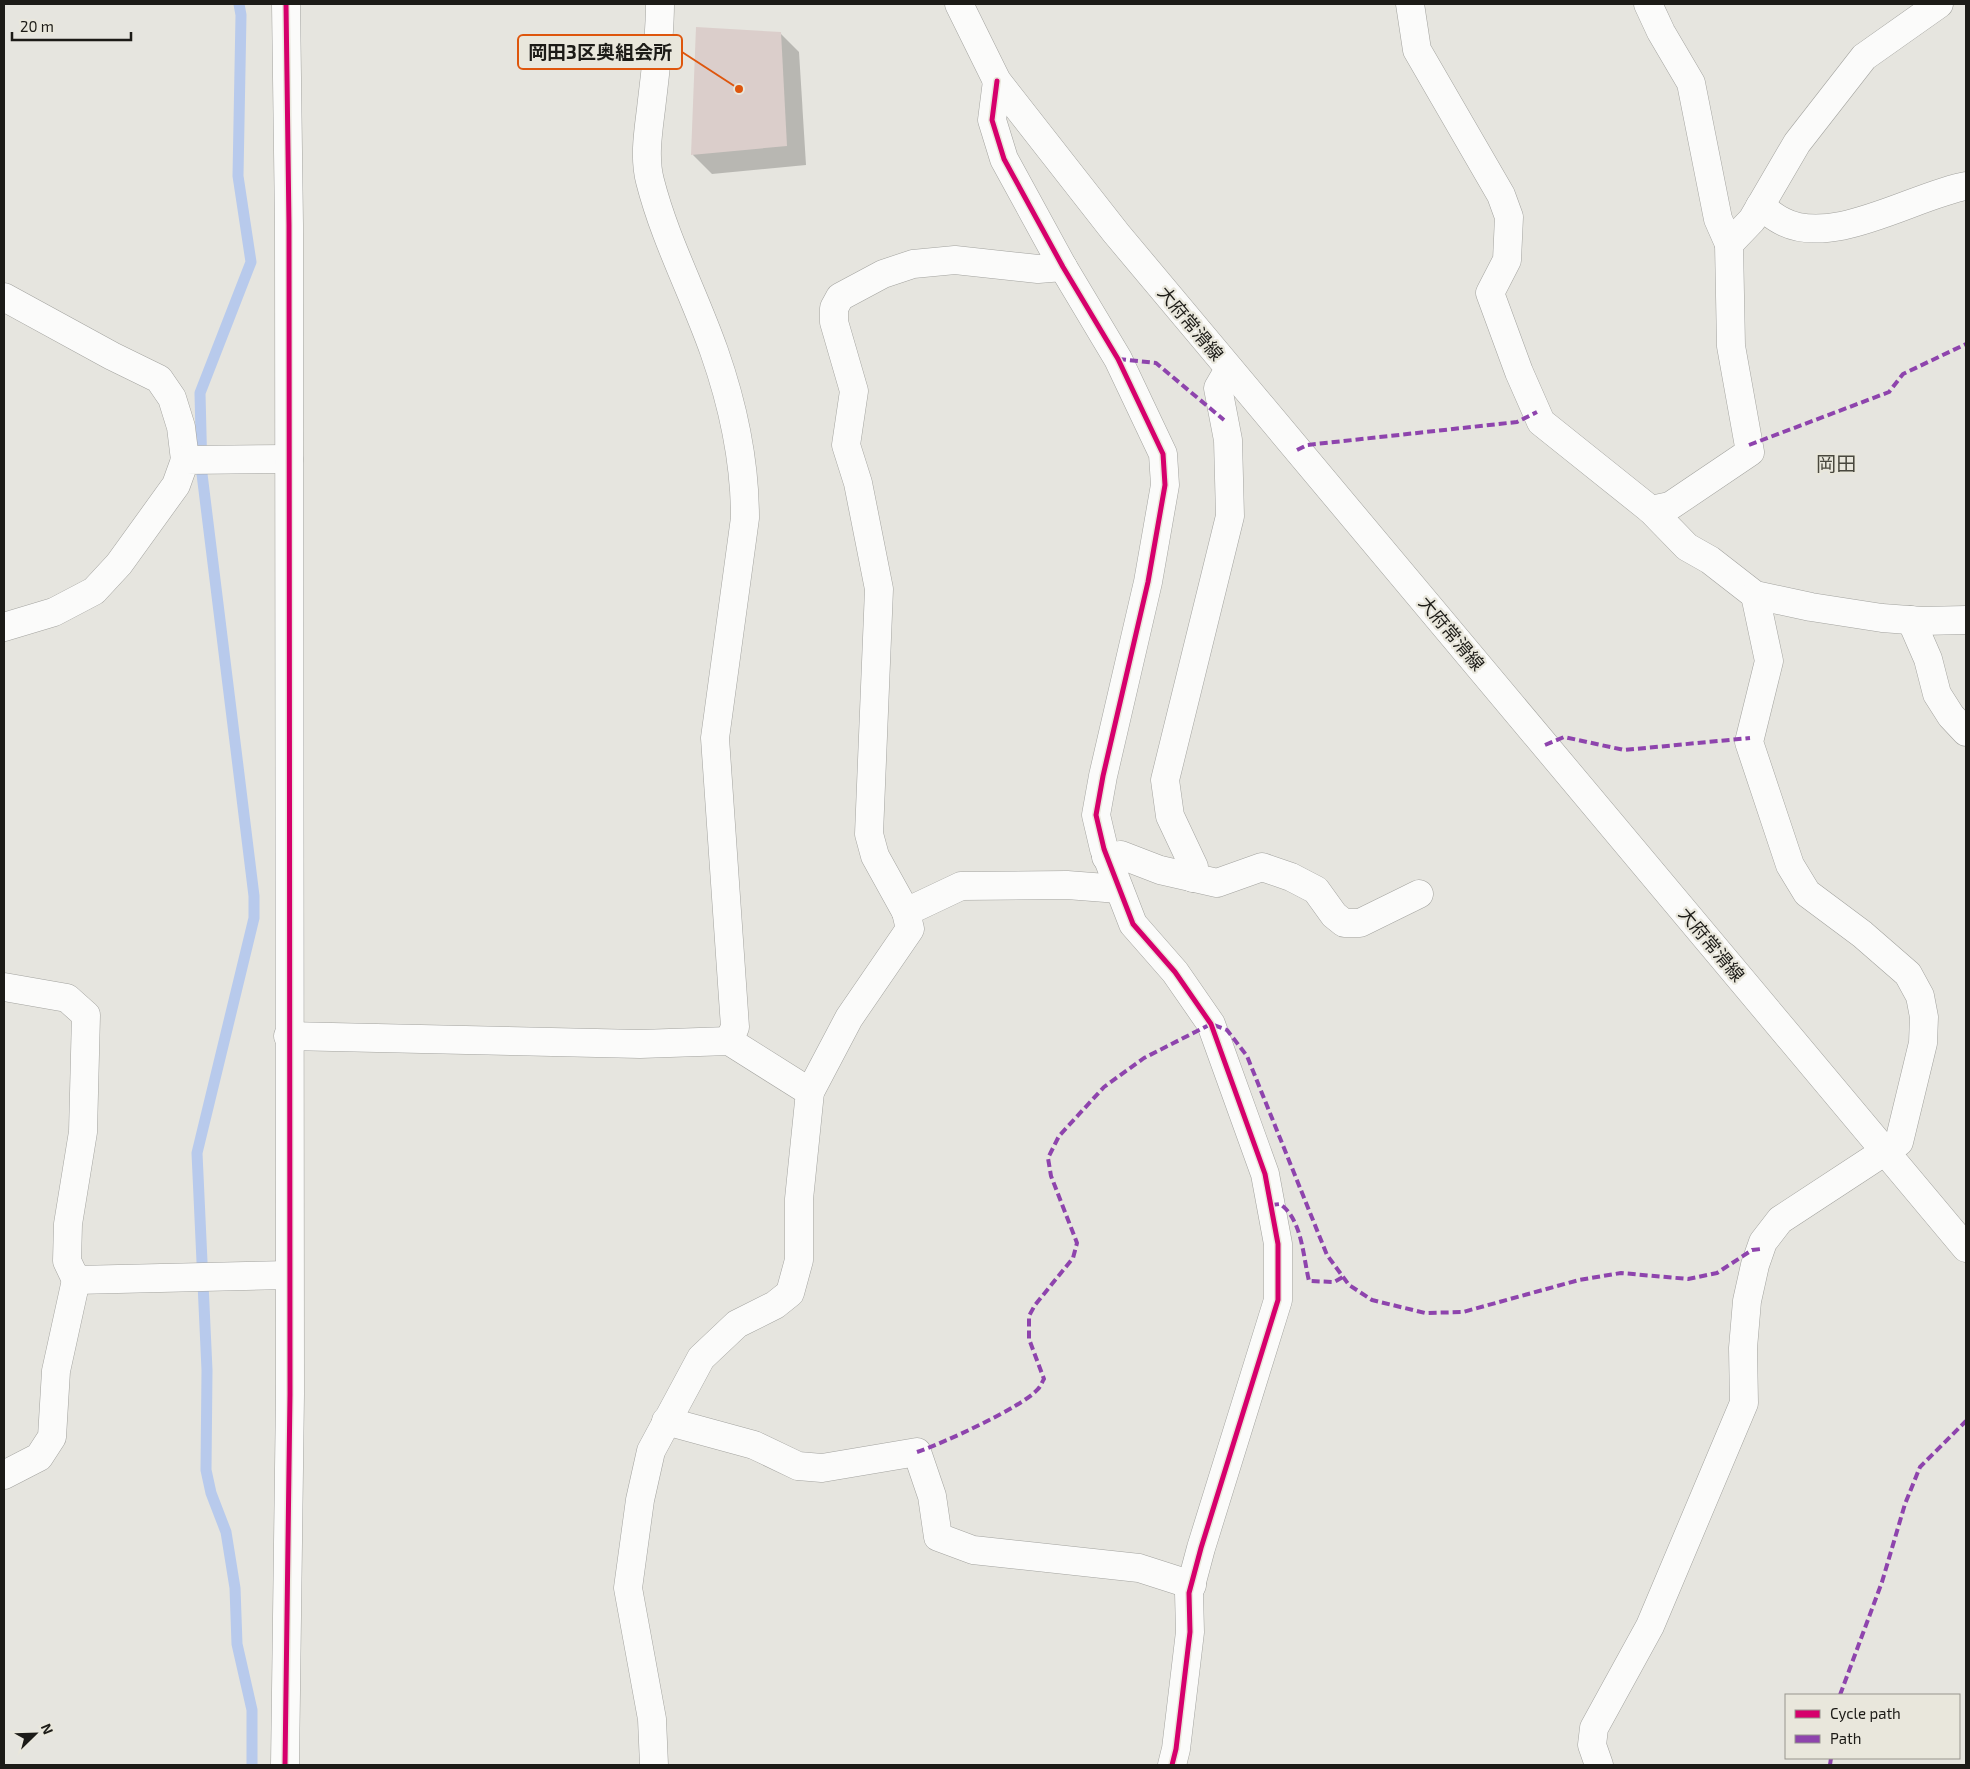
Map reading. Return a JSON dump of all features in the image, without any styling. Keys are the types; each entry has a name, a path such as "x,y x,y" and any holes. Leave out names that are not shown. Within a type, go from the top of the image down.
{"street":[{"path":"285,1765 290,1275 288,1036 289,459 286,4"},
{"path":"660,4 660,28 647,145 649,179 674,257 714,351 733,414 745,485 745,518 715,738 735,1027 729,1041"},
{"name":"大府常滑線","path":"959,4 998,82 1116,233 1966,1248"},
{"path":"1410,4 1417,50 1501,195 1509,217 1507,260 1490,293 1519,372 1541,422 1651,510 1688,547 1710,560 1755,595 1811,607 1911,620 1966,620"},
{"path":"1648,4 1661,32 1691,83 1718,219 1729,244 1731,346 1750,452 1670,506 1651,510"},
{"path":"1729,244 1752,220 1797,143 1864,57 1939,4"},
{"path":"998,82 992,120 1004,159 1063,267 1118,359 1163,454 1165,485 1148,582 1103,776 1096,815 1106,857 1133,924 1176,972 1211,1024 1265,1174 1278,1244 1278,1300 1200,1548 1190,1593 1190,1632 1176,1749 1172,1765"},
{"path":"1760,206 1783,222 1806,227 1849,226 1966,186"},
{"path":"654,1765 652,1719 628,1588 640,1500 652,1451 666,1421 701,1358 737,1324 775,1305 790,1293 799,1260 799,1199 810,1092 849,1018 910,929 906,912 875,856 868,834 879,588 858,483 846,445 854,391 834,322 834,308 840,297 883,274 913,264 955,260 1038,269 1063,267"},
{"path":"4,298 159,379 172,398 180,427 184,460 176,485 119,564 94,591 54,612 4,627"},
{"path":"1193,878 1194,867 1170,816 1164,780 1230,516 1228,440 1218,388 1229,368"},
{"path":"184,460 289,459"},
{"path":"1599,1765 1592,1745 1594,1728 1650,1626 1744,1403 1743,1348 1747,1301 1755,1265 1763,1242 1780,1220 1886,1153 1899,1142 1923,1043 1924,1017 1920,996 1908,974 1862,934 1807,893 1790,865 1749,742 1769,661 1755,595"},
{"path":"1911,620 1928,659 1937,694 1951,716 1966,732"},
{"path":"1106,857 1121,855 1160,870 1217,883 1262,867 1291,876 1316,890 1334,915 1344,923 1360,923 1419,894"},
{"path":"906,912 961,886 1067,884 1119,889"},
{"path":"4,987 67,998 86,1015 83,1132 68,1224 67,1261 76,1280 56,1370 52,1437 38,1457 4,1475"},
{"path":"288,1036 640,1044 729,1041 810,1092"},
{"path":"76,1280 290,1275"},
{"path":"666,1421 754,1445 798,1466 822,1468 917,1452 932,1496 938,1538 973,1550 1139,1568 1192,1584"}],"building":[{"path":"696,27 781,32 787,146 691,155"}],"waterway":[{"path":"239,4 241,15 238,176 251,262 200,393 202,474 254,896 254,918 197,1153 207,1370 206,1470 211,1493 226,1532 235,1588 237,1644 252,1710 252,1765"}],"marked path":[{"path":"1749,445 1889,392 1903,374 1966,344"},
{"path":"1118,359 1156,363 1224,420"},
{"path":"1297,450 1307,445 1517,422 1537,412"},
{"path":"1545,745 1564,737 1624,750 1750,738"},
{"path":"917,1452 999,1415 1029,1397 1040,1387 1044,1379 1029,1339 1029,1316 1035,1305 1073,1258 1077,1243 1051,1176 1048,1158 1059,1136 1104,1087 1144,1058 1211,1024 1227,1030 1247,1056 1327,1255 1349,1285 1372,1300 1425,1313 1463,1312 1579,1280 1621,1273 1688,1279 1717,1273 1752,1250 1761,1249"},
{"path":"1271,1205 1280,1204 1293,1219 1300,1239 1309,1281 1334,1282 1343,1277"},
{"path":"1840,1694 1882,1582 1905,1504 1920,1467 1966,1421"},
{"path":"1830,1765 1831,1759"}],"cycle path":[{"path":"285,1765 290,1394 289,225 286,4"},
{"path":"997,81 992,120 1004,159 1063,267 1118,359 1163,454 1165,485 1148,582 1103,776 1096,815 1104,849 1133,924 1175,972 1211,1024 1265,1174 1278,1244 1278,1300 1201,1548 1189,1593 1190,1632 1176,1749 1172,1765"}],"place":[{"name":"岡田3区奥組会所","path":"739,89"}],"district":[{"name":"岡田","path":"1836,463"}]}
